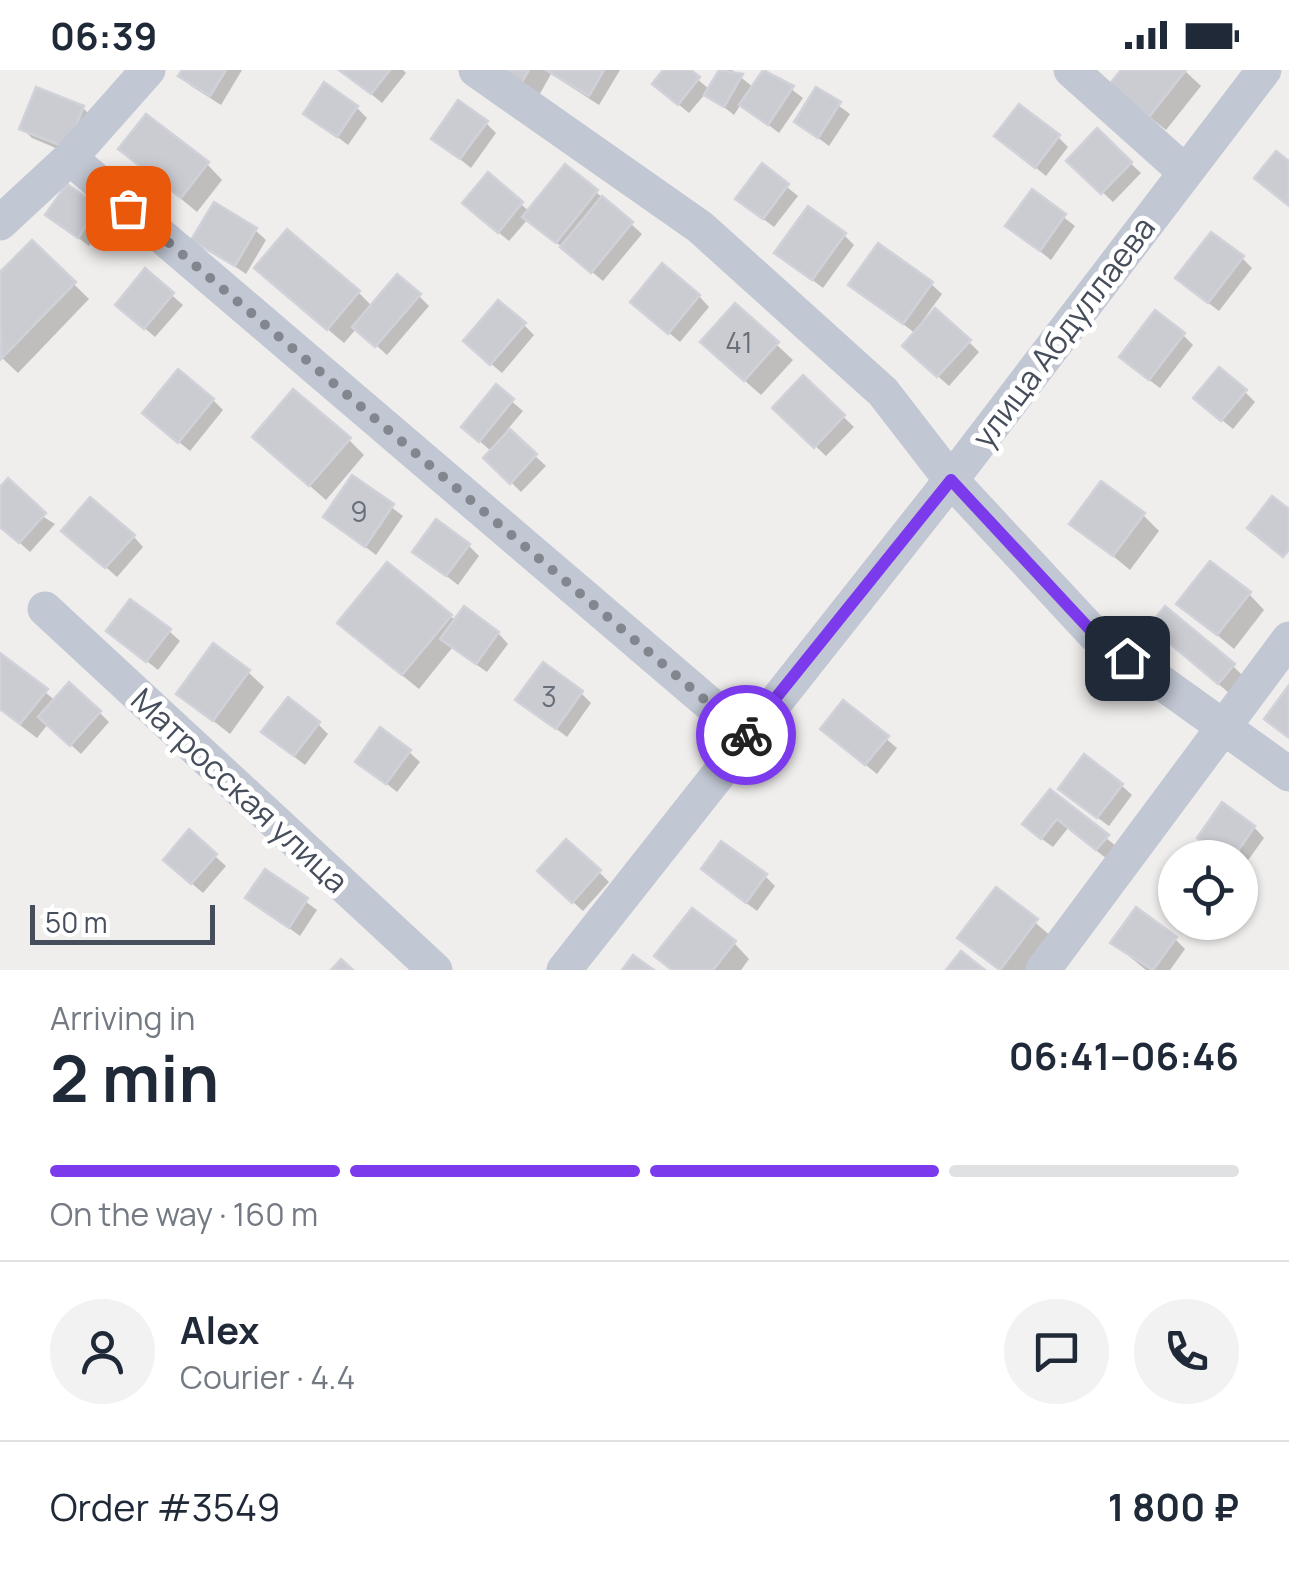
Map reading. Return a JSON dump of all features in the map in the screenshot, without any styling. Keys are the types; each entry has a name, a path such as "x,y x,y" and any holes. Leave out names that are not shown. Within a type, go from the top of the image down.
{"street":[{"path":"4,215 70,158 148,70"},
{"path":"476,70 700,227 883,392 951,480 1096,636 1289,774"},
{"path":"1071,70 1185,172"},
{"name":"улица Абдуллаева","path":"564,970 951,480 1264,70"},
{"path":"70,158 746,735"},
{"name":"Матросская улица","path":"45,609 434,970"},
{"path":"1043,970 1289,639"}],"building":[{"path":"182,70 226,70 210,96 178,76"},
{"path":"339,70 390,70 371,94"},
{"path":"494,70 529,70 520,85"},
{"path":"546,70 604,70 589,96"},
{"path":"663,70 691,70 700,77 678,105 652,84"},
{"path":"719,70 743,74 724,107 704,95"},
{"path":"763,70 794,86 768,125 739,105"},
{"path":"1121,70 1186,70 1149,117 1109,85"},
{"path":"324,82 358,106 337,137 303,114"},
{"path":"36,87 84,106 67,148 19,129"},
{"path":"816,87 841,102 818,138 794,122"},
{"path":"458,100 488,121 460,159 431,139"},
{"path":"1019,104 1060,135 1035,168 994,136"},
{"path":"146,114 209,162 181,198 118,149"},
{"path":"1097,128 1132,162 1101,194 1066,161"},
{"path":"1276,151 1289,161 1289,206 1254,178"},
{"path":"762,163 789,184 763,219 735,199"},
{"path":"565,164 598,190 556,243 522,217"},
{"path":"488,172 523,202 498,233 462,203"},
{"path":"67,184 99,206 78,238 45,215"},
{"path":"1032,189 1066,214 1040,251 1005,226"},
{"path":"602,196 633,222 591,273 560,247"},
{"path":"214,202 257,228 235,266 191,240"},
{"path":"808,206 846,233 812,280 774,253"},
{"path":"287,229 360,291 327,330 254,268"},
{"path":"1211,232 1244,256 1208,303 1175,278"},
{"path":"32,240 76,282 1,359 0,272"},
{"path":"878,243 933,282 903,324 848,285"},
{"path":"662,263 700,295 668,334 630,302"},
{"path":"145,268 174,293 144,329 115,305"},
{"path":"397,274 421,294 375,347 352,327"},
{"path":"498,300 526,323 490,365 463,341"},
{"path":"735,303 779,342 744,381 700,342"},
{"path":"935,308 971,340 937,377 902,346"},
{"path":"1155,310 1185,333 1149,380 1119,357"},
{"path":"1219,367 1247,390 1221,421 1193,398"},
{"path":"178,369 214,399 178,443 142,413"},
{"path":"803,375 845,415 814,448 772,408"},
{"path":"496,384 514,399 479,442 461,427"},
{"path":"293,389 351,438 309,486 252,437"},
{"path":"510,429 537,454 510,484 483,458"},
{"path":"352,475 394,504 365,547 323,517"},
{"path":"8,478 46,513 19,543 0,527 0,487"},
{"path":"1101,481 1145,513 1113,556 1069,524"},
{"path":"1272,496 1289,509 1289,550 1283,557 1247,528"},
{"path":"90,497 135,535 105,568 61,531"},
{"path":"436,519 470,544 446,576 412,552"},
{"path":"1210,561 1251,592 1217,635 1176,604"},
{"path":"387,562 452,615 402,675 337,623"},
{"path":"130,599 171,629 146,662 106,631"},
{"path":"464,606 499,632 476,664 440,639"},
{"path":"1165,606 1235,664 1218,684 1149,626"},
{"path":"213,643 250,670 213,721 176,694"},
{"path":"0,653 48,689 20,724 0,709"},
{"path":"543,662 583,691 556,729 515,700"},
{"path":"69,682 101,711 70,746 38,717"},
{"path":"1289,685 1289,738 1264,719"},
{"path":"288,697 320,722 294,756 261,732"},
{"path":"843,700 889,736 865,765 820,729"},
{"path":"380,727 411,750 386,784 355,762"},
{"path":"1084,754 1123,784 1097,818 1058,789"},
{"path":"1050,789 1109,835 1096,850 1057,819 1041,839 1022,824"},
{"path":"1222,802 1255,826 1245,840 1197,838"},
{"path":"189,829 217,854 191,884 163,860"},
{"path":"566,839 601,870 572,903 537,871"},
{"path":"721,841 767,874 746,903 701,869"},
{"path":"265,869 308,898 289,928 245,898"},
{"path":"996,887 1038,919 1000,970 957,938"},
{"path":"1136,907 1158,923 1158,940 1175,940 1153,970 1110,943"},
{"path":"692,908 736,941 713,970 672,970 654,956"},
{"path":"961,951 985,970 946,970"},
{"path":"633,955 654,970 622,970"},
{"path":"341,959 353,970 331,970"}],"way so far":[{"path":"128,208 746,735"}],"route":[{"path":"746,735 951,480 1096,636 1127,658"}]}
